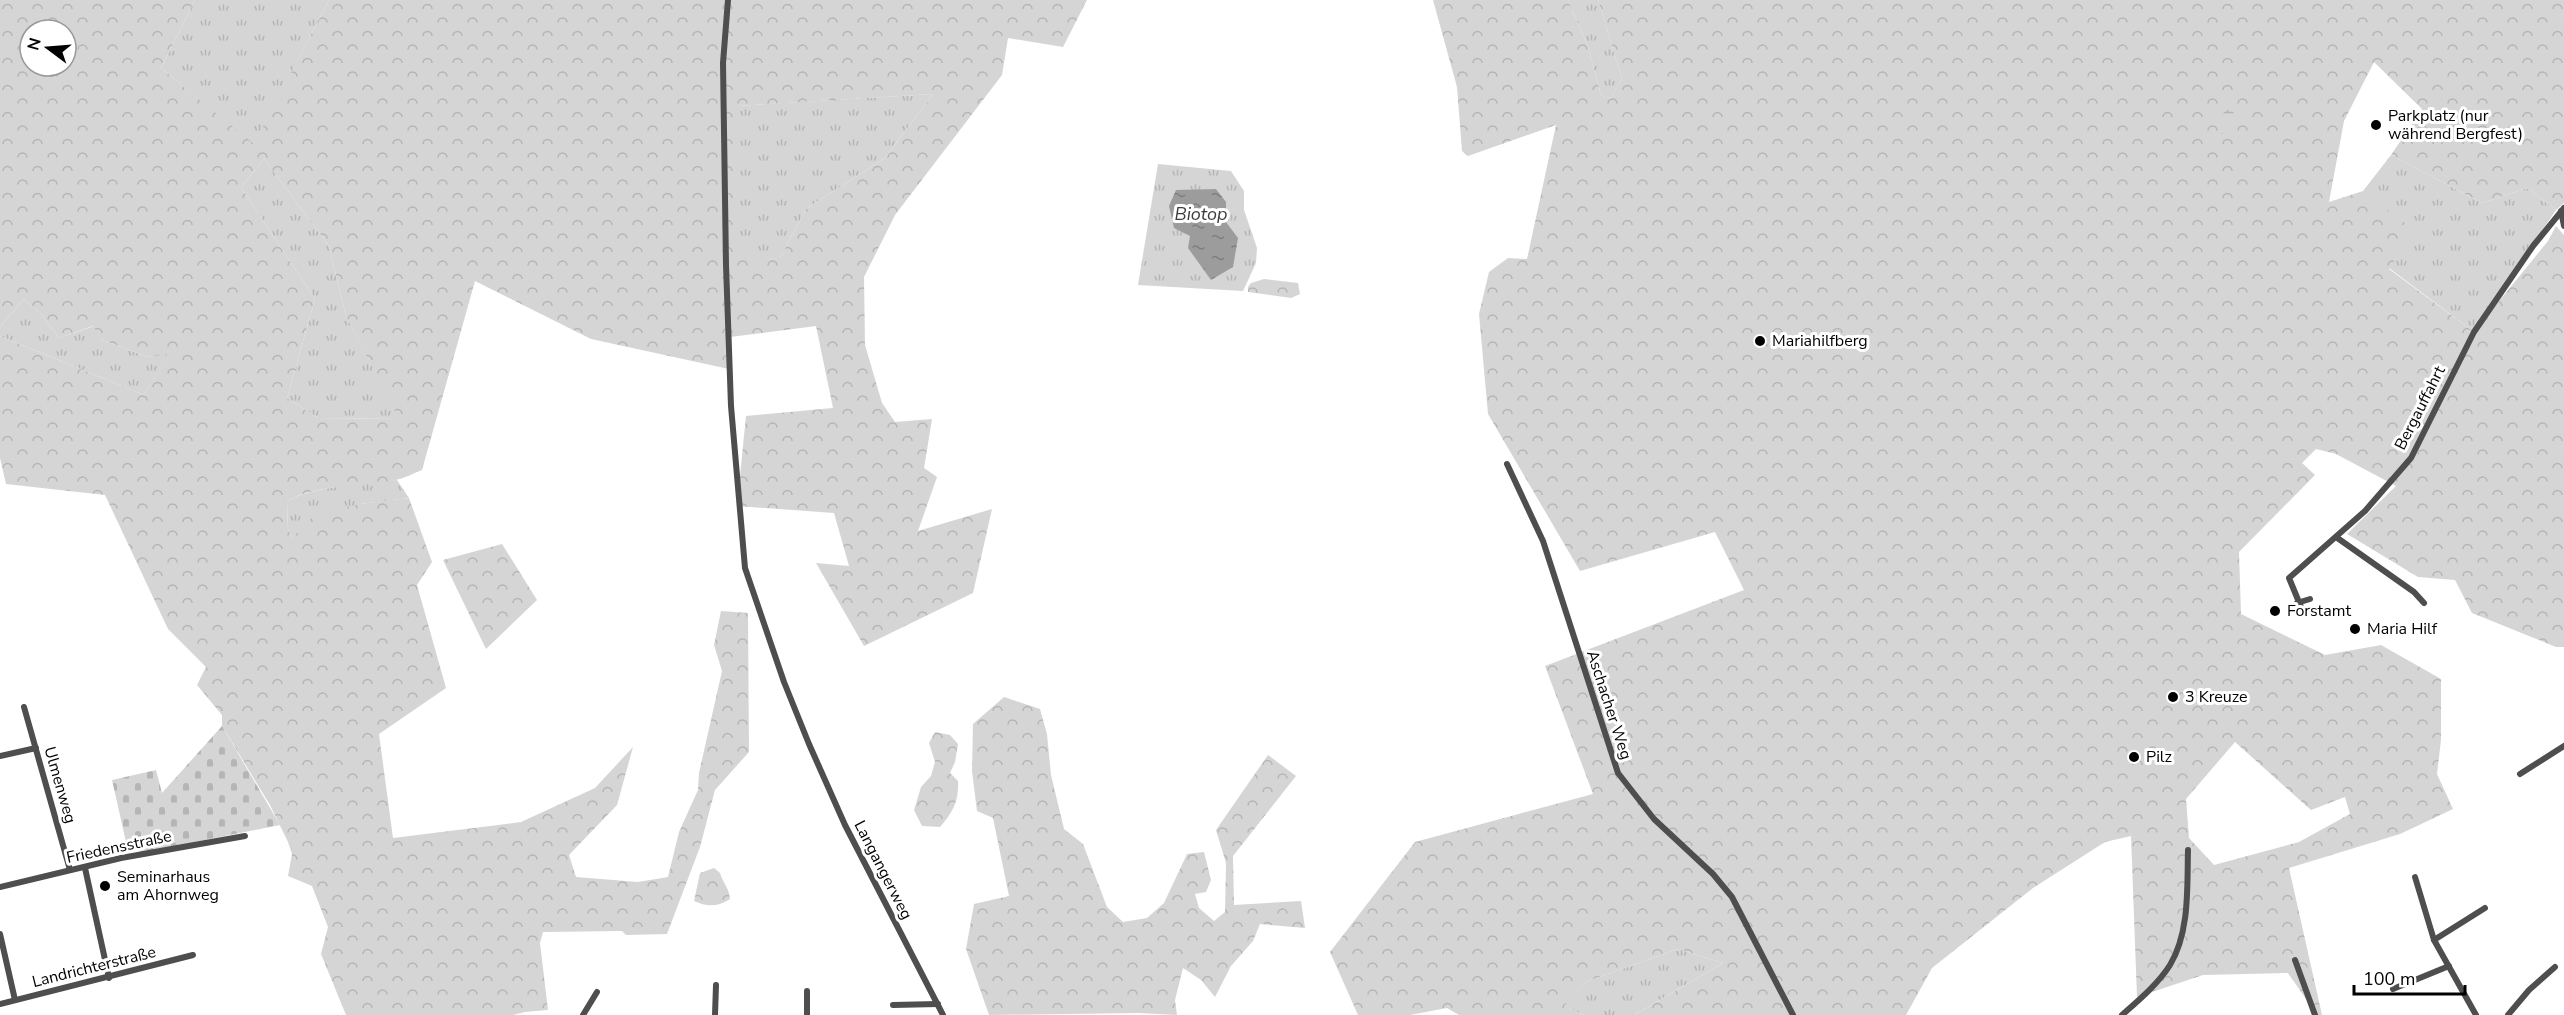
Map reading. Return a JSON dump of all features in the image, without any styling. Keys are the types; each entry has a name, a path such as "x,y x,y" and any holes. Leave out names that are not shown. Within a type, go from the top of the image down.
{"street":[{"name":"Langangerweg","path":"728,0 723,63 726,264 731,406 745,568 784,682 809,744 845,825 943,1015"},
{"path":"2562,209 2564,226"},
{"name":"Bergauffahrt","path":"2310,598 2299,605 2289,578 2387,488 2411,459 2474,332 2562,209"},
{"name":"Aschacher Weg","path":"1507,464 1543,541 1581,665 1618,773 1654,819 1713,874 1732,897 1793,1015"},
{"path":"2336,537 2407,587 2424,603"},
{"name":"Ulmenweg","path":"24,707 70,870"},
{"path":"2520,774 2564,746"},
{"path":"0,756 36,748"},
{"name":"Friedensstraße","path":"0,887 121,858 244,836"},
{"path":"2122,1015 2148,992 2171,964 2182,933 2188,850"},
{"path":"85,868 109,978"},
{"path":"2415,877 2434,940 2476,1015"},
{"path":"2434,940 2485,908"},
{"path":"0,934 15,1000"},
{"name":"Landrichterstraße","path":"0,1004 194,955"},
{"path":"2295,960 2315,1015"},
{"path":"2393,989 2449,966"},
{"path":"2508,1015 2529,990 2555,967"},
{"path":"715,1015 716,985"},
{"path":"807,991 807,1015"},
{"path":"584,1015 597,992"},
{"path":"893,1005 938,1005"}],"green space":[{"path":"0,0 195,0 161,68 254,144 329,0 1087,0 1063,47 1008,38 1002,75 895,215 864,277 865,345 882,403 895,422 932,419 924,468 937,477 918,531 992,509 973,593 864,646 816,563 849,566 834,513 737,506 746,416 833,408 816,326 730,337 729,369 591,339 475,281 422,470 396,480 310,492 287,502 288,530 293,538 305,523 325,512 354,505 409,498 432,562 417,585 446,688 379,734 393,838 521,822 595,788 633,747 617,805 569,855 576,877 638,882 668,877 679,832 698,790 699,773 722,671 714,645 721,611 748,613 749,752 715,790 700,847 667,934 626,935 622,931 543,932 540,943 548,1010 513,1015 346,1015 321,954 328,927 312,886 288,876 292,854 288,842 270,805 222,726 222,715 197,685 206,667 168,629 105,495 6,484 0,458 0,336 144,395 169,354 148,357 102,340 93,326 59,338 41,314 24,299 0,327","holes":["933,94 885,158 806,209 780,258 735,260 736,106","264,159 329,246 346,316 399,419 318,418 287,398 315,299 241,187"]},
{"path":"195,0 329,0 254,145 161,68"},
{"path":"1433,0 1568,0 1588,47 1601,95 1610,99 1622,79 1598,0 2564,0 2564,203 2556,210 2527,188 2482,203 2391,155 2422,109 2374,62 2344,121 2329,202 2363,191 2414,230 2389,269 2474,332 2548,241 2556,226 2564,235 2564,647 2556,647 2472,613 2455,580 2418,577 2347,534 2396,486 2336,454 2316,449 2302,463 2315,475 2239,552 2241,614 2325,655 2381,645 2441,679 2441,740 2437,774 2453,809 2400,834 2289,868 2322,1015 2317,1015 2288,973 2203,975 2137,997 2131,836 2105,842 2033,888 1932,968 1906,1015 1634,1015 1723,963 1678,949 1588,981 1564,1006 1584,1015 1459,1015 1447,1008 1410,1015 1358,1015 1330,952 1415,842 1593,794 1545,666 1744,590 1715,532 1580,571 1488,414 1479,314 1489,272 1508,258 1527,259 1556,125 1468,156 1462,151 1457,87","holes":["2235,742 2311,810 2345,797 2350,814 2299,842 2214,865 2189,838 2186,799"]},
{"path":"1568,0 1598,0 1622,79 1610,99 1601,95 1588,47"},
{"path":"933,94 885,158 806,209 780,258 735,261 735,106"},
{"path":"2230,108 2237,115 2222,134 2219,126 2222,114"},
{"path":"2391,155 2482,203 2527,188 2556,210 2474,332 2389,268 2363,191"},
{"path":"264,159 329,246 346,316 400,419 318,418 287,398 315,299 241,187"},
{"path":"1158,164 1231,171 1244,191 1244,210 1257,248 1256,263 1243,291 1138,285"},
{"path":"1264,279 1298,283 1300,294 1291,298 1248,292 1251,283"},
{"path":"24,299 41,314 59,338 94,326 102,340 148,357 170,353 144,395 0,336 0,327"},
{"path":"397,480 409,498 361,504 293,538 288,530 287,502 296,497 323,489"},
{"path":"502,544 537,600 486,649 443,560"},
{"path":"1004,697 1040,709 1047,734 1051,775 1064,829 1083,844 1107,907 1123,922 1147,918 1164,903 1187,854 1204,852 1211,880 1206,892 1195,894 1199,908 1214,921 1225,912 1226,863 1216,830 1268,755 1296,776 1233,856 1234,905 1301,901 1305,928 1260,924 1253,941 1231,966 1215,997 1201,980 1183,968 1175,1000 1177,1015 1139,1013 989,1015 966,949 974,904 1009,896 993,818 977,811 972,771 973,724"},
{"path":"222,726 280,825 140,853 138,840 126,842 112,780 156,770 162,793"},
{"path":"935,732 950,735 958,744 955,762 950,773 958,781 956,800 952,811 940,827 922,826 914,810 921,787 931,776 935,762 929,743"},
{"path":"714,868 720,873 730,899 721,904 712,905 694,901 700,873"},
{"path":"1678,949 1723,963 1634,1015 1584,1015 1563,1006 1588,981"}],"water":[{"name":"Biotop","path":"1216,189 1226,202 1226,222 1238,238 1233,267 1211,280 1188,248 1190,236 1174,228 1169,206 1176,190"}],"place":[{"name":"Parkplatz (nur während Bergfest)","path":"2376,125"},
{"name":"Mariahilfberg","path":"1760,341"},
{"name":"Forstamt","path":"2275,611"},
{"name":"Maria Hilf","path":"2355,629"},
{"name":"3 Kreuze","path":"2173,697"},
{"name":"Pilz","path":"2134,757"},
{"name":"Seminarhaus am Ahornweg","path":"105,886"}]}
